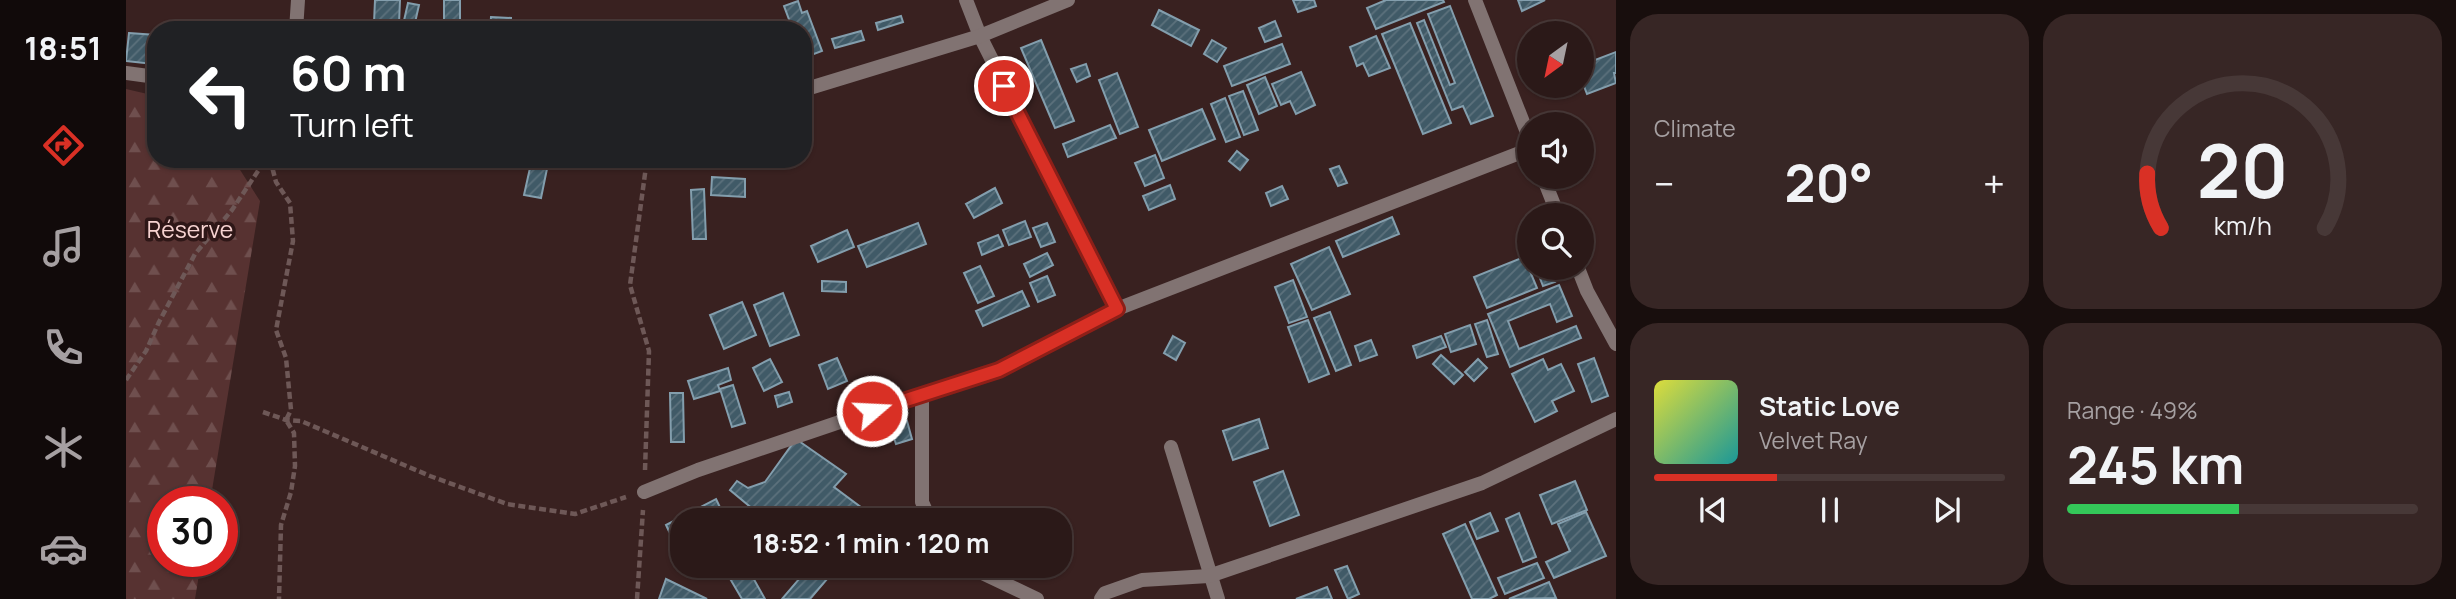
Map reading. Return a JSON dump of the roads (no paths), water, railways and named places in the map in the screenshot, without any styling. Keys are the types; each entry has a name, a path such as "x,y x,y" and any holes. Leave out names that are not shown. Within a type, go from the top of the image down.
{"street":[{"path":"297,21 298,0"},
{"path":"966,0 980,36 1117,309"},
{"path":"812,87 980,36 1068,0"},
{"path":"1475,0 1519,112"},
{"path":"126,73 147,76"},
{"path":"644,492 698,470 999,370 1117,309 1517,154"},
{"path":"1583,280 1616,344"},
{"path":"922,394 922,502 925,508"},
{"path":"1087,599 1103,596 1142,580 1209,576 1482,483 1616,419"},
{"path":"1171,447 1218,599"},
{"path":"993,578 1037,599"}],"park label":[{"name":"Réserve","path":"190,229"}]}
